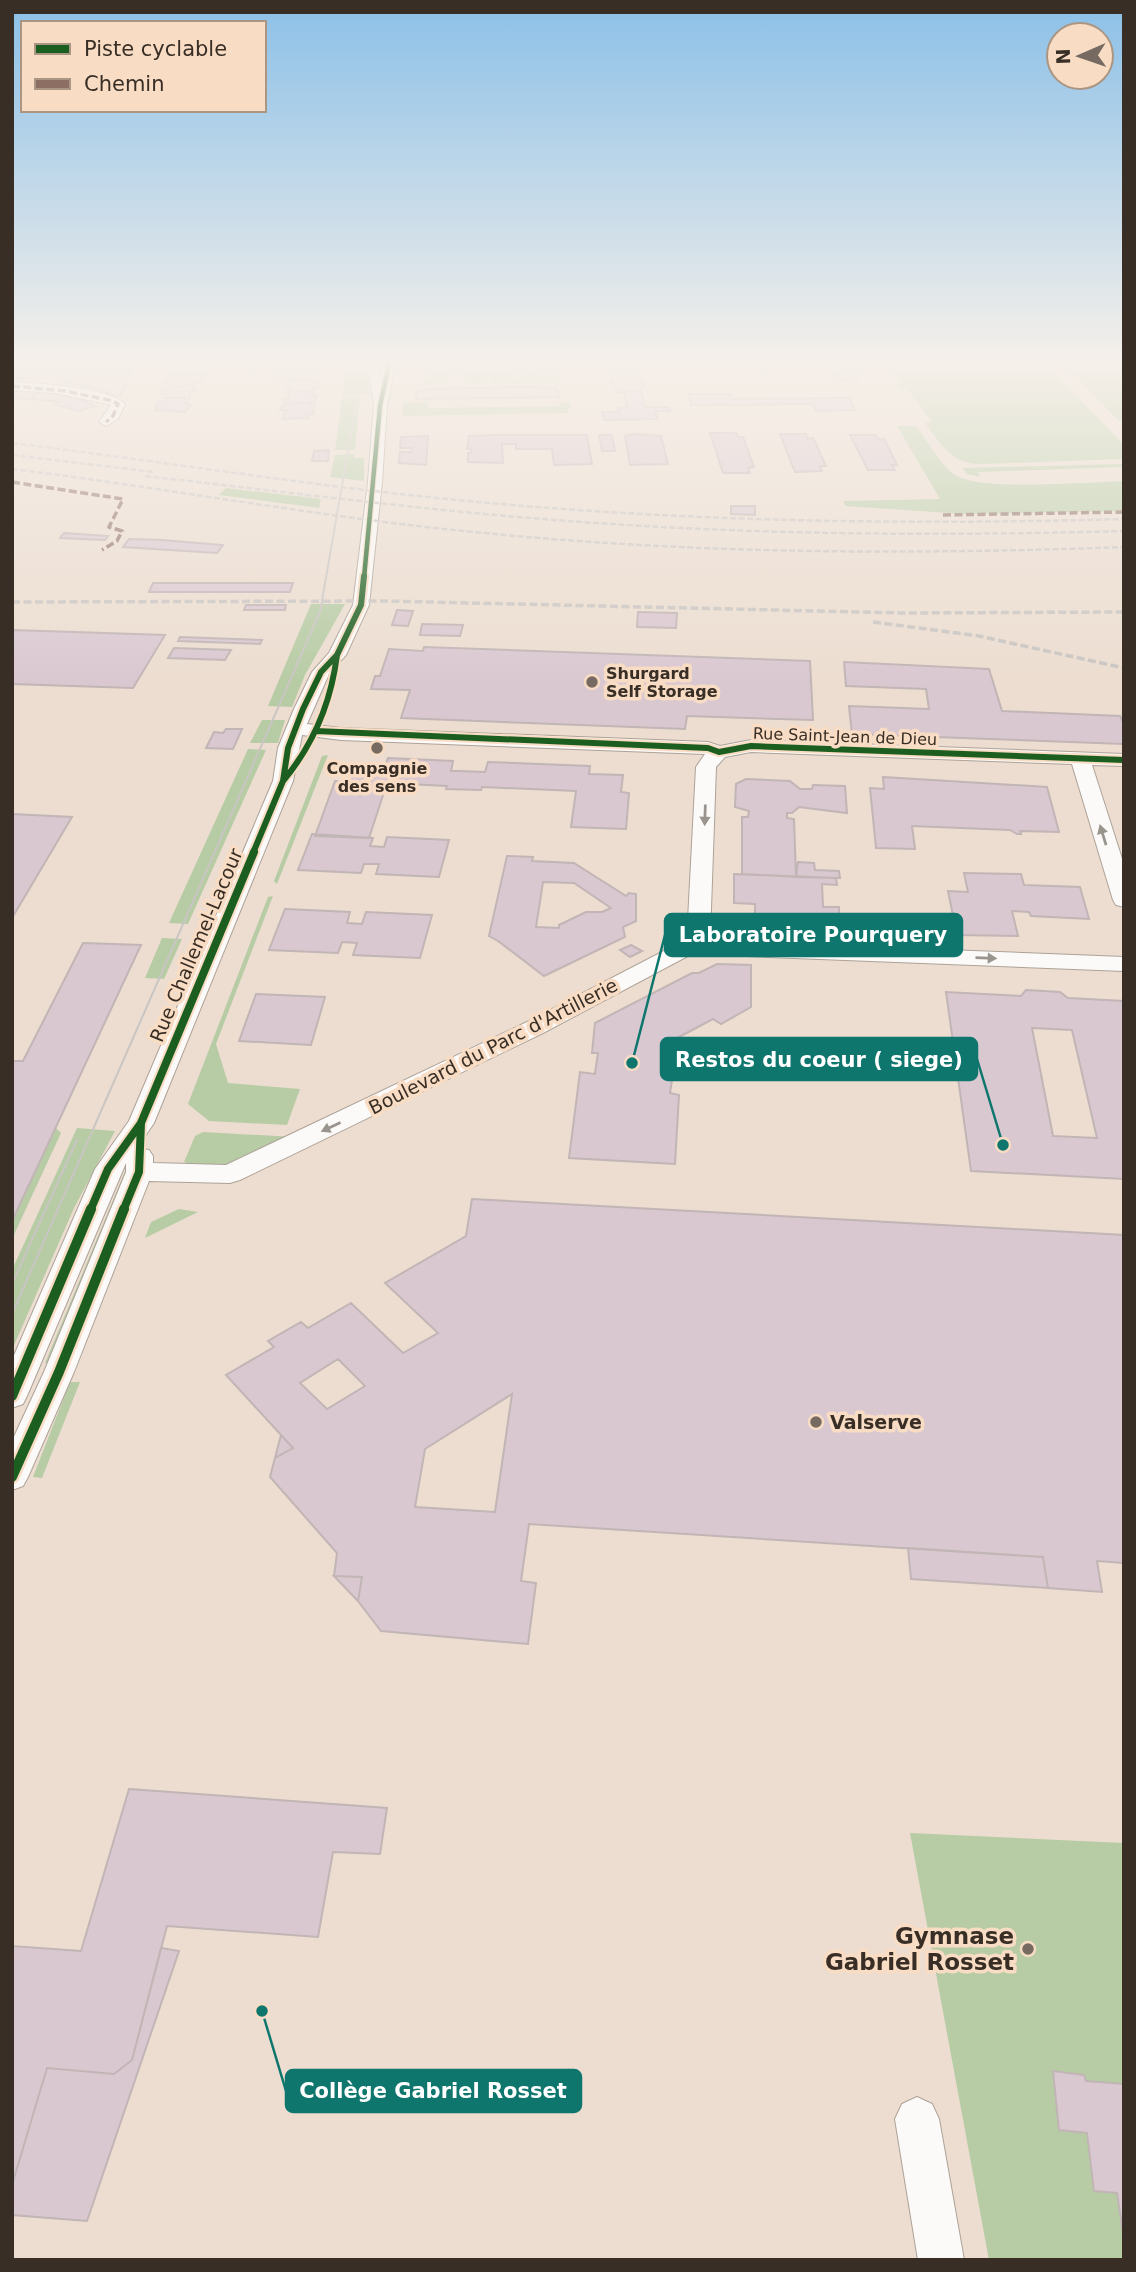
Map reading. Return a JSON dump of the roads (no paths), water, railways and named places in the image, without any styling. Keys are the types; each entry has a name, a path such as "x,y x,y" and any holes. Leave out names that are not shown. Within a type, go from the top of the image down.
{"street":[{"name":"Rue Challemel-Lacour","path":"12,1396 108,1169 141,1123 283,781 298,764 306,730 335,678 337,655 361,606 376,470"},
{"name":"Rue Saint-Jean de Dieu","path":"306,730 708,748 719,752 751,746 1124,760"},
{"path":"719,752 710,759 706,767 698,942 746,948 1124,964"},
{"path":"1080,758 1124,900"},
{"name":"Boulevard du Parc d'Artillerie","path":"139,1172 230,1174 536,1027 698,942"},
{"name":"Rue Challemel-Lacour","path":"12,1477 24,1424 139,1172 141,1123"},
{"path":"917,2119 941,2260"}],"tram line":[{"path":"12,1314 320,612 345,470"},
{"path":"12,1284 77,1140"}],"railway":[{"path":"19,470 358,518 474,532 636,545 880,552 1124,547"},
{"path":"138,470 154,472"},
{"path":"213,470 362,490 640,514 882,522 1124,519"},
{"path":"145,476 483,514 662,527 860,533 1124,531"},
{"path":"12,602 386,601 903,613 1124,612"},
{"path":"873,622 979,636 1124,668"}],"place":[{"name":"Shurgard Self Storage","path":"592,682"},
{"name":"Compagnie des sens","path":"377,748"},
{"name":"Laboratoire Pourquery","path":"632,1063"},
{"name":"Restos du coeur ( siege)","path":"1003,1145"},
{"name":"Valserve","path":"816,1422"},
{"name":"Gymnase Gabriel Rosset","path":"1028,1949"},
{"name":"Collège Gabriel Rosset","path":"262,2011"}]}
